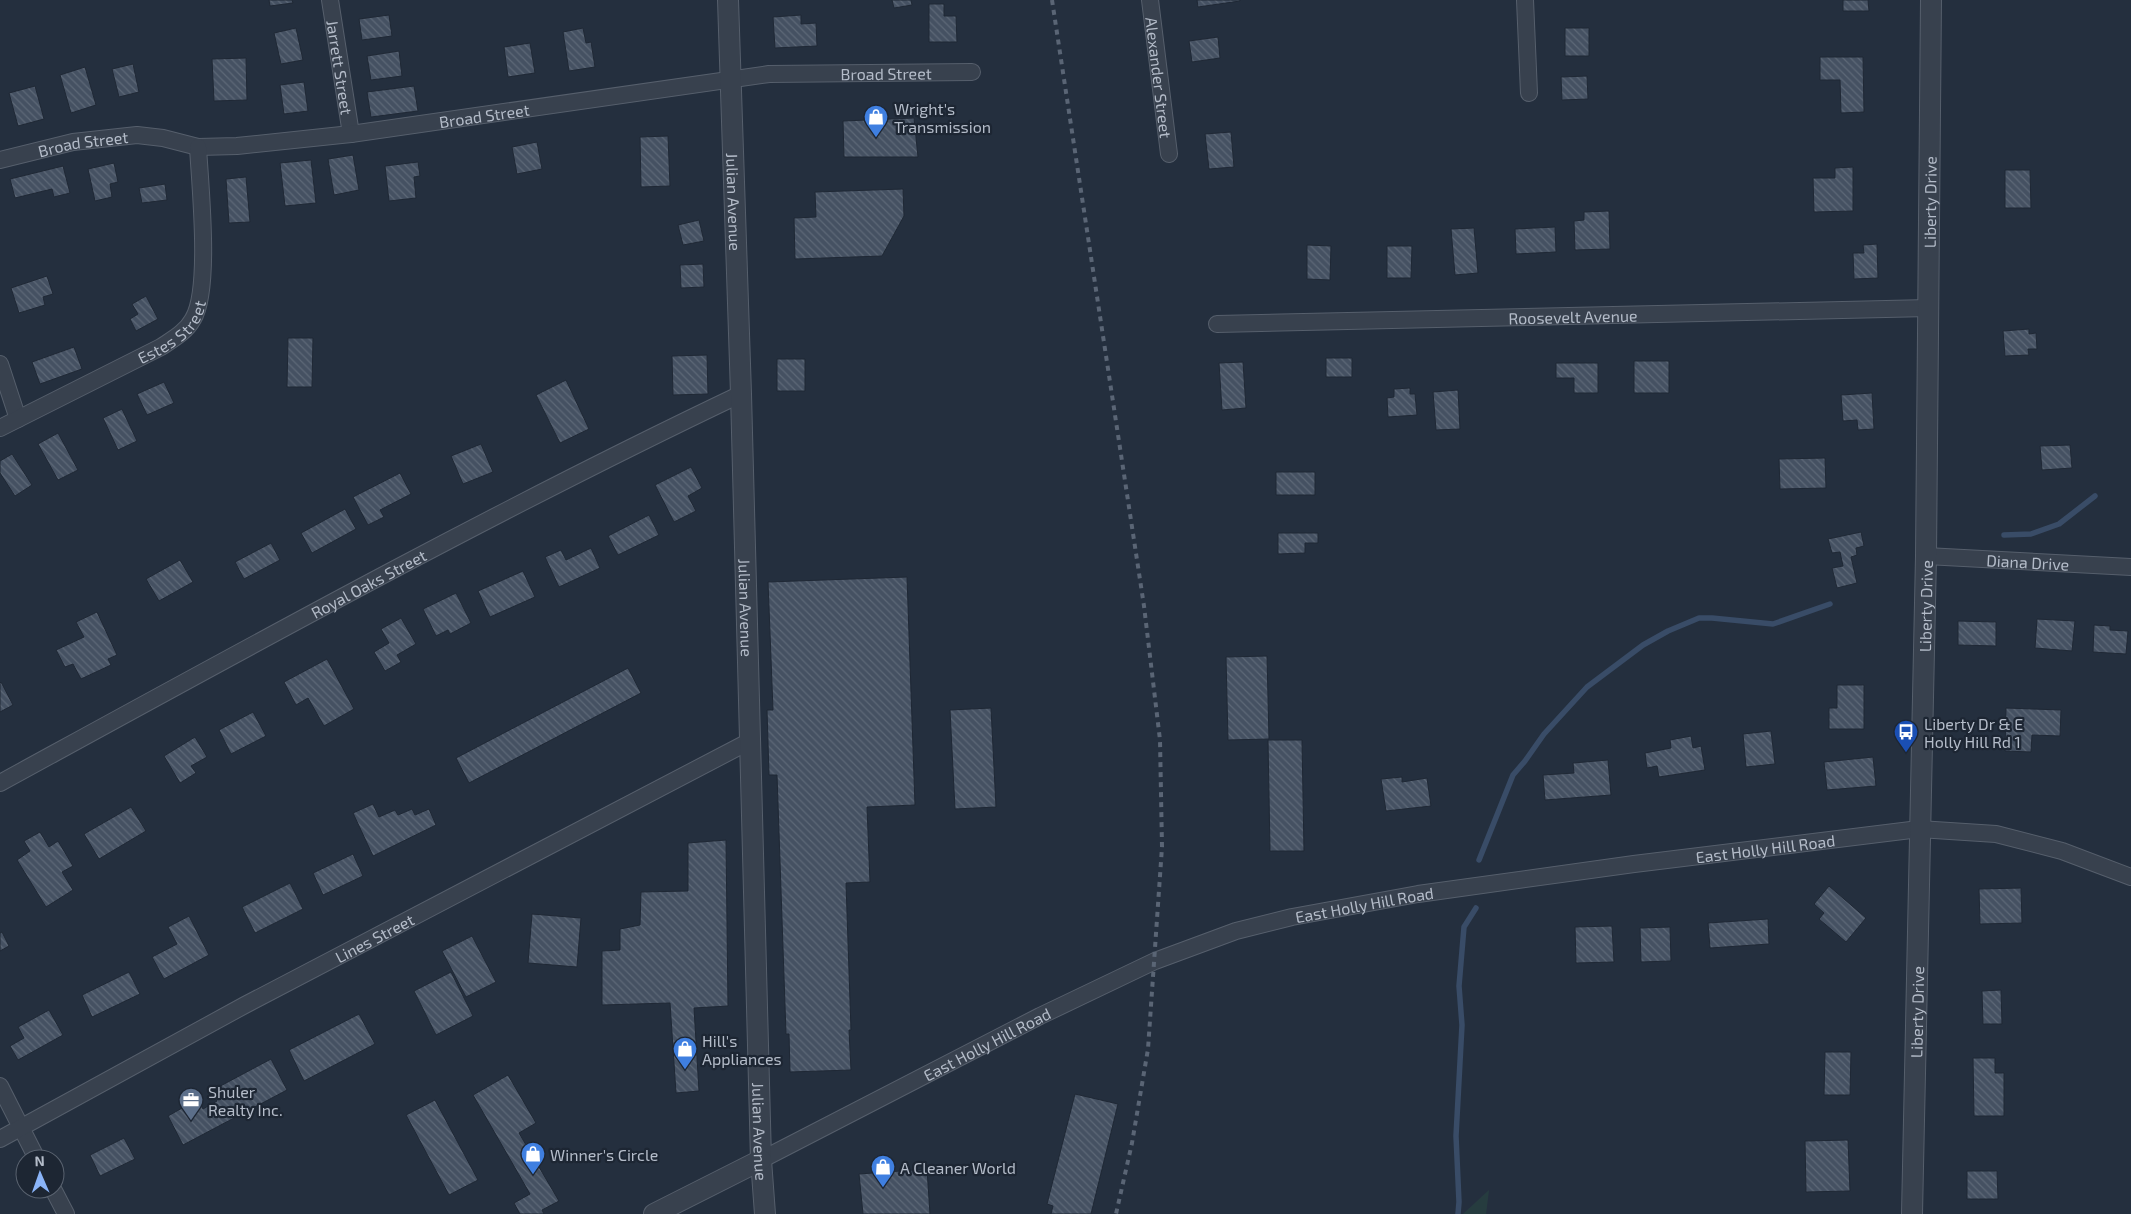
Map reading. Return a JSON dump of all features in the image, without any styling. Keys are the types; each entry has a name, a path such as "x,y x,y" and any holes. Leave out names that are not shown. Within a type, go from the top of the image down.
{"street":[{"name":"Jarrett Street","path":"330,0 351,134"},
{"name":"Julian Avenue","path":"728,0 729,80 741,394 761,1160 766,1214"},
{"name":"Alexander Street","path":"1150,0 1169,154"},
{"path":"1525,0 1529,93"},
{"name":"Liberty Drive","path":"1912,1214 1926,556 1931,0"},
{"name":"Broad Street","path":"0,160 73,142 137,135 163,138 198,147 237,146 351,134 769,74 972,72"},
{"name":"Estes Street","path":"0,428 161,347 183,332 194,319 201,296 203,240 198,147"},
{"name":"Roosevelt Avenue","path":"1217,324 1929,308"},
{"path":"0,364 18,419"},
{"name":"Royal Oaks Street","path":"0,783 434,548 627,448 741,394"},
{"name":"Diana Drive","path":"1926,556 2131,567"},
{"name":"Lines Street","path":"0,1139 245,1006 750,741"},
{"name":"East Holly Hill Road","path":"654,1214 1040,1016 1146,965 1236,931 1330,909 1418,894 1634,864 1919,829 1996,834 2062,852 2131,877"},
{"path":"0,1086 32,1149"},
{"path":"58,1199 66,1214"}],"green space":[{"path":"1489,1190 1486,1214 1463,1214"}],"building":[{"path":"269,0 292,0 293,3 270,6"},
{"path":"892,0 911,0 912,5 894,8"},
{"path":"1197,0 1240,0 1240,1 1198,7"},
{"path":"1843,0 1868,0 1869,11 1843,11"},
{"path":"929,4 944,4 944,16 956,16 957,42 929,42"},
{"path":"389,15 392,36 362,40 359,19"},
{"path":"801,15 801,24 816,23 817,46 775,48 773,17"},
{"path":"296,28 303,60 281,64 274,33"},
{"path":"583,28 586,43 591,42 595,67 569,71 563,32"},
{"path":"1565,28 1589,28 1589,56 1565,56"},
{"path":"1218,37 1220,58 1192,62 1189,41"},
{"path":"530,43 535,73 508,77 504,47"},
{"path":"399,51 402,76 371,80 367,56"},
{"path":"1820,57 1863,57 1864,112 1841,113 1840,80 1820,80"},
{"path":"246,58 247,100 214,101 212,59"},
{"path":"133,64 139,92 119,97 112,69"},
{"path":"85,67 96,105 71,113 60,75"},
{"path":"1587,76 1588,99 1562,100 1561,77"},
{"path":"304,82 308,111 284,114 280,85"},
{"path":"35,86 44,119 18,126 9,93"},
{"path":"414,86 418,111 371,117 367,92"},
{"path":"914,118 918,157 844,157 843,121"},
{"path":"1231,132 1234,167 1209,169 1205,134"},
{"path":"668,136 670,186 641,187 640,137"},
{"path":"537,142 542,169 517,174 512,147"},
{"path":"353,155 359,190 334,195 328,159"},
{"path":"311,160 316,203 285,206 280,163"},
{"path":"418,162 420,176 414,177 416,198 389,201 385,166"},
{"path":"114,163 118,182 110,184 112,197 95,201 88,169"},
{"path":"63,166 70,193 54,197 52,189 15,198 10,179"},
{"path":"1853,167 1853,211 1814,212 1813,178 1835,178 1835,168"},
{"path":"2005,170 2030,170 2031,208 2005,208"},
{"path":"246,177 250,222 229,223 226,179"},
{"path":"165,184 167,200 142,203 139,188"},
{"path":"903,189 904,216 882,256 795,259 794,218 816,217 815,192"},
{"path":"1609,211 1610,249 1575,250 1574,221 1584,220 1584,212"},
{"path":"699,220 704,241 683,245 678,225"},
{"path":"1555,227 1556,252 1516,254 1515,229"},
{"path":"1474,228 1478,273 1455,275 1451,229"},
{"path":"1877,244 1878,278 1854,279 1853,253 1864,253 1863,245"},
{"path":"1307,245 1331,246 1330,280 1307,279"},
{"path":"1387,246 1412,246 1411,278 1387,278"},
{"path":"703,264 704,287 681,288 680,265"},
{"path":"47,276 53,294 43,297 45,305 19,313 11,288"},
{"path":"146,296 158,319 136,331 130,319 138,314 132,304"},
{"path":"2029,329 2029,334 2036,333 2037,349 2028,349 2029,355 2005,356 2003,331"},
{"path":"288,338 313,338 312,387 287,387"},
{"path":"74,347 82,369 40,384 32,362"},
{"path":"707,355 708,394 673,395 672,356"},
{"path":"1326,358 1352,358 1352,377 1326,377"},
{"path":"777,359 805,359 805,391 777,391"},
{"path":"1634,361 1669,361 1669,393 1634,393"},
{"path":"1243,362 1246,408 1222,410 1219,363"},
{"path":"1556,363 1598,363 1598,393 1574,393 1574,378 1556,378"},
{"path":"566,380 589,429 560,443 536,395"},
{"path":"164,382 174,403 147,415 137,394"},
{"path":"1410,388 1410,394 1415,394 1417,415 1388,417 1387,398 1394,397 1394,389"},
{"path":"1458,390 1460,429 1436,430 1433,392"},
{"path":"1872,393 1874,429 1858,430 1857,420 1843,421 1841,395"},
{"path":"122,409 137,441 118,450 103,418"},
{"path":"58,433 78,470 58,480 38,444"},
{"path":"481,444 493,472 463,484 451,456"},
{"path":"2070,445 2072,468 2042,470 2040,446"},
{"path":"12,454 32,485 15,496 0,473 0,461"},
{"path":"1825,458 1826,488 1780,489 1779,459"},
{"path":"691,467 702,488 688,496 696,511 674,522 655,485"},
{"path":"1276,472 1315,472 1315,495 1276,495"},
{"path":"400,473 411,494 380,510 384,517 368,525 353,497"},
{"path":"345,509 356,529 312,553 301,533"},
{"path":"649,515 659,535 618,555 608,536"},
{"path":"1861,532 1864,546 1856,548 1857,555 1851,557 1857,583 1837,588 1832,568 1843,566 1840,552 1832,553 1828,539"},
{"path":"1278,533 1318,533 1318,543 1305,543 1305,553 1278,554"},
{"path":"271,543 280,560 244,579 235,562"},
{"path":"591,548 600,568 559,587 545,557 561,550 566,560"},
{"path":"180,560 193,582 159,601 146,579"},
{"path":"523,571 535,597 490,617 478,591"},
{"path":"907,577 915,805 867,807 870,882 846,883 851,1070 790,1072 789,1034 786,1034 777,775 769,775 767,710 773,710 768,582"},
{"path":"456,593 471,623 450,634 448,630 436,636 423,609"},
{"path":"97,612 117,655 108,659 111,665 81,679 73,664 65,667 56,650 84,637 76,622"},
{"path":"401,618 416,644 397,655 401,662 385,671 374,652 389,643 381,629"},
{"path":"2037,619 2075,621 2072,651 2035,648"},
{"path":"1958,621 1996,622 1996,646 1958,645"},
{"path":"2094,625 2110,626 2110,630 2128,631 2126,654 2093,652"},
{"path":"1267,656 1269,739 1228,740 1226,657"},
{"path":"327,659 354,709 324,726 308,698 296,705 284,682"},
{"path":"628,668 641,693 469,783 456,758"},
{"path":"0,683 13,705 0,712"},
{"path":"1837,685 1864,685 1864,729 1829,729 1829,708 1837,708"},
{"path":"991,708 996,807 955,809 950,710"},
{"path":"2006,708 2061,710 2060,736 2032,735 2031,752 2005,751"},
{"path":"253,712 266,736 231,754 219,730"},
{"path":"1771,731 1775,764 1746,767 1743,734"},
{"path":"1691,736 1693,748 1701,746 1705,770 1659,777 1657,766 1647,768 1645,753 1671,748 1670,740"},
{"path":"195,737 207,757 191,766 196,773 180,783 164,756"},
{"path":"1268,740 1302,740 1304,851 1270,851"},
{"path":"1873,757 1876,786 1827,790 1824,762"},
{"path":"1608,760 1611,795 1545,800 1543,775 1574,773 1573,763"},
{"path":"1402,777 1402,782 1427,778 1431,806 1386,811 1381,779"},
{"path":"373,804 379,817 395,810 398,815 412,809 415,815 429,809 436,825 373,856 353,813"},
{"path":"131,807 146,831 99,859 84,834"},
{"path":"40,832 49,847 58,841 73,866 62,872 73,890 46,907 17,860 30,851 24,841"},
{"path":"726,840 728,1006 694,1008 699,1091 676,1093 670,1003 602,1005 602,951 620,950 620,929 640,925 641,892 688,891 688,843"},
{"path":"353,854 363,876 323,895 313,873"},
{"path":"290,883 303,909 255,933 242,907"},
{"path":"1829,886 1866,918 1846,942 1819,919 1824,913 1814,904"},
{"path":"2021,888 2022,923 1980,924 1979,889"},
{"path":"532,914 581,918 577,967 528,963"},
{"path":"189,916 209,955 164,979 152,957 177,944 168,927"},
{"path":"1768,919 1769,944 1710,948 1708,923"},
{"path":"1612,926 1614,962 1576,963 1575,927"},
{"path":"1670,927 1671,961 1641,962 1640,928"},
{"path":"2,932 9,946 0,951 0,933"},
{"path":"472,936 496,982 466,997 442,951"},
{"path":"129,972 140,994 92,1017 82,995"},
{"path":"451,972 473,1016 436,1035 414,991"},
{"path":"2001,990 2002,1024 1983,1024 1982,991"},
{"path":"49,1010 63,1035 18,1060 10,1046 24,1038 18,1027"},
{"path":"359,1014 375,1044 304,1081 289,1050"},
{"path":"1825,1052 1851,1052 1850,1095 1824,1095"},
{"path":"1973,1058 1995,1058 1995,1073 2004,1073 2004,1116 1974,1116"},
{"path":"271,1059 287,1090 183,1145 168,1116 198,1099 203,1109 217,1101 211,1091"},
{"path":"508,1075 536,1123 519,1133 559,1201 542,1210 544,1214 520,1214 514,1203 530,1194 473,1095"},
{"path":"1075,1094 1118,1104 1091,1214 1051,1214 1053,1206 1047,1204"},
{"path":"435,1100 478,1180 449,1195 406,1115"},
{"path":"124,1138 135,1159 100,1176 90,1155"},
{"path":"1848,1140 1850,1191 1806,1192 1805,1141"},
{"path":"927,1169 930,1214 863,1214 859,1174"},
{"path":"1967,1171 1997,1171 1998,1199 1967,1199"}],"waterway":[{"path":"2004,535 2031,534 2059,524 2095,496"},
{"path":"1479,860 1513,775 1544,734 1587,687 1643,645 1668,631 1699,618 1773,624 1830,604"},
{"path":"1458,1214 1456,1136 1462,1025 1459,986 1464,927 1476,908"}],"railway":[{"path":"1052,0 1144,606 1160,740 1162,847 1148,1049 1132,1143 1116,1214"}],"place":[{"name":"Wright's Transmission","path":"876,138"},
{"name":"Liberty Dr & E Holly Hill Rd 1","path":"1906,753"},
{"name":"Hill's Appliances","path":"685,1070"},
{"name":"Shuler Realty Inc.","path":"191,1121"},
{"name":"Winner's Circle","path":"533,1175"},
{"name":"A Cleaner World","path":"883,1188"}]}
